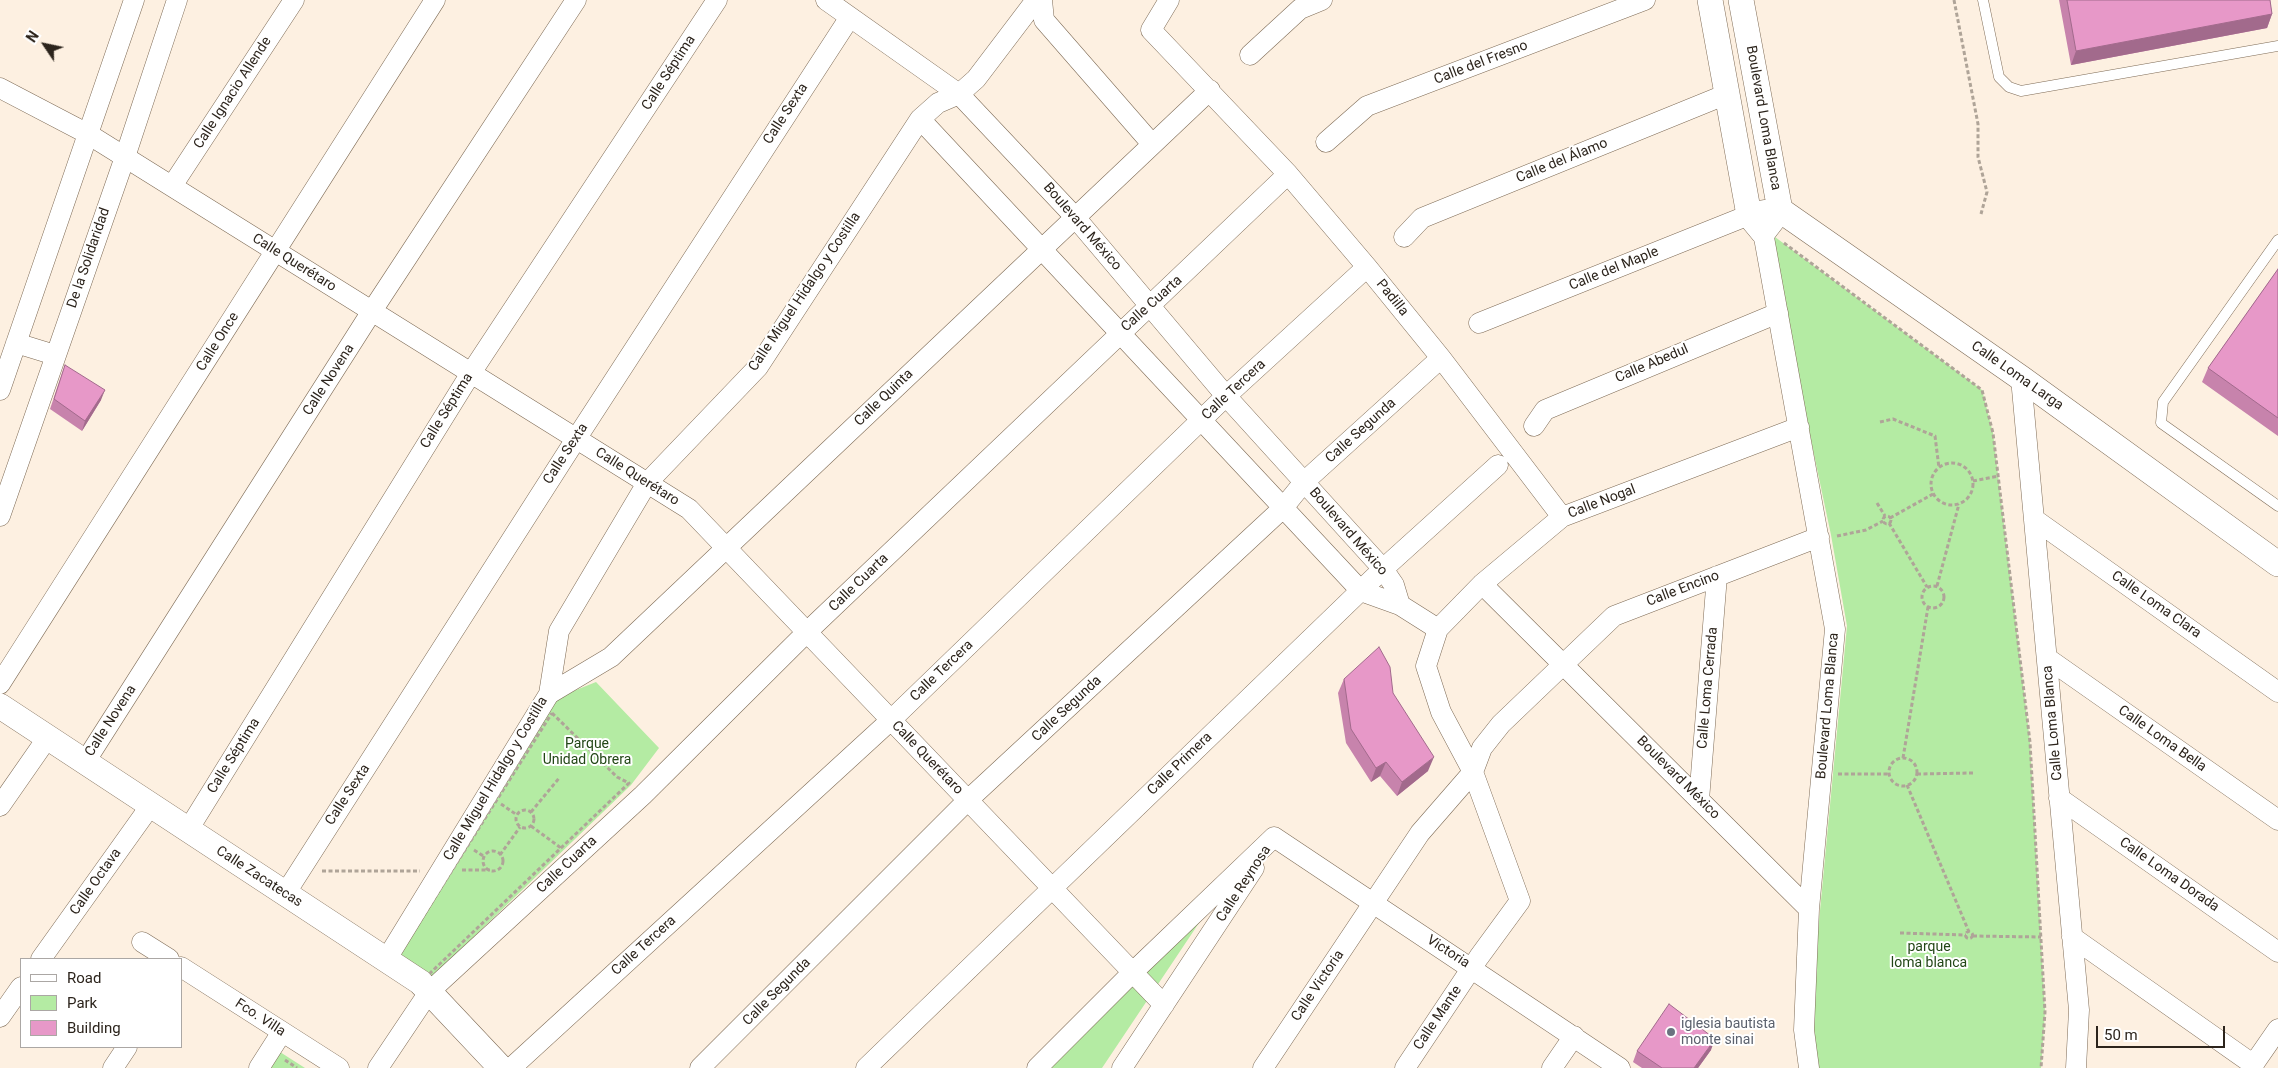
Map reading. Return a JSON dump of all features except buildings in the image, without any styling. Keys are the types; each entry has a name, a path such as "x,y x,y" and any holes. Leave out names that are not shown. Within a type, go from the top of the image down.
{"street":[{"path":"0,390 134,0"},
{"name":"De la Solidaridad","path":"0,516 125,157 176,0"},
{"name":"Calle Ignacio Allende","path":"172,186 294,0"},
{"name":"Calle Once","path":"0,684 435,0"},
{"name":"Calle Novena","path":"85,762 372,312 576,0"},
{"name":"Calle Séptima","path":"188,830 470,373 717,0"},
{"name":"Boulevard México","path":"826,0 959,94 1074,216 1226,396 1383,569 1394,585 1400,606"},
{"name":"Calle Miguel Hidalgo y Costilla","path":"386,960 549,694 559,631 647,483 758,367 920,119 938,103 959,94 976,79 1036,0"},
{"path":"1042,0 1044,20 1152,144"},
{"name":"Padilla","path":"1169,0 1151,30 1288,174 1367,267 1441,358 1562,517"},
{"path":"1250,55 1300,9 1322,0"},
{"name":"Calle del Fresno","path":"1326,142 1367,106 1645,0"},
{"name":"Boulevard Loma Blanca","path":"1710,0 1727,94 1765,230 1799,427 1825,537 1835,629 1810,909 1804,1030 1808,1068"},
{"name":"Boulevard Loma Blanca","path":"1741,0 1780,210"},
{"name":"Calle Sexta","path":"285,894 576,439 850,16"},
{"name":"Calle Querétaro","path":"0,88 88,134 689,509 1164,1005"},
{"name":"Calle Quinta","path":"549,694 611,657 1074,216 1210,90"},
{"name":"Calle del Álamo","path":"1404,237 1422,218 1727,94"},
{"name":"Boulevard México","path":"920,119 1361,592 1400,606"},
{"name":"Calle Cuarta","path":"378,1068 429,992 643,795 807,632 1119,334 1150,308 1288,174"},
{"path":"1765,230 1780,210"},
{"name":"Calle Loma Larga","path":"1780,210 2021,378 2278,564"},
{"name":"Calle del Maple","path":"1479,323 1765,230"},
{"name":"Calle Tercera","path":"511,1068 891,720 1226,396 1367,267"},
{"name":"Calle Abedul","path":"1534,426 1545,410 1778,313"},
{"path":"16,343 55,355"},
{"name":"Calle Segunda","path":"700,1068 968,800 1283,508 1304,482 1441,358"},
{"name":"Calle Loma Blanca","path":"2021,378 2079,1010 2076,1068"},
{"name":"Calle Nogal","path":"1438,629 1482,584 1562,517 1799,427"},
{"name":"Calle Primera","path":"866,1068 1383,569 1498,466"},
{"name":"Calle Loma Clara","path":"2034,519 2278,692"},
{"name":"Calle Encino","path":"1473,772 1482,748 1501,724 1614,616 1825,537"},
{"name":"Calle Loma Cerrada","path":"1699,800 1717,576"},
{"name":"Boulevard México","path":"1482,584 1810,909"},
{"path":"1400,606 1438,629 1426,666 1440,712 1473,772"},
{"name":"Calle Loma Bella","path":"2047,658 2278,820"},
{"name":"Calle Zacatecas","path":"0,706 420,982 501,1068"},
{"path":"0,806 48,737"},
{"name":"Calle Victoria","path":"1263,1068 1420,832 1473,772"},
{"name":"Calle Mante","path":"1405,1068 1472,968 1520,901 1473,772"},
{"name":"Calle Loma Dorada","path":"2059,798 2278,952"},
{"name":"Calle Octava","path":"42,958 151,805"},
{"name":"Victoria","path":"1274,837 1620,1068"},
{"name":"Calle Reynosa","path":"1037,1068 1133,972 1274,837"},
{"name":"Calle Reynosa","path":"1122,1068 1274,837"},
{"path":"2072,937 2253,1066 2278,1029"},
{"path":"142,942 167,958"},
{"name":"Fco. Villa","path":"182,968 339,1068"},
{"path":"0,1017 20,988"},
{"path":"258,1068 282,1032"},
{"path":"1552,1068 1574,1036"},
{"path":"113,1068 126,1048"}],"lane":[{"path":"1983,0 1999,77 2008,87 2021,91 2278,46"},
{"path":"2278,240 2163,402 2161,423 2278,506"}],"path":[{"path":"1954,0 1978,124 1978,157 1987,192 1981,214"},
{"path":"1765,230 1982,390 1993,433 2030,742 2045,1012 2041,1068"},
{"path":"1880,422 1893,419 1936,436 1939,468 1932,480 1933,494 1943,504 1950,506 1959,504 1968,498 1972,492 1973,481 1970,472 1959,464 1952,463 1939,468"},
{"path":"1973,481 1998,476"},
{"path":"1927,587 1889,523 1890,518 1933,494"},
{"path":"1877,503 1885,516 1890,518"},
{"path":"1937,586 1959,504"},
{"path":"1883,522 1885,516"},
{"path":"1825,537 1866,530 1883,522 1889,523"},
{"path":"1927,587 1937,586 1943,591 1943,601 1939,607 1928,607"},
{"path":"1903,758 1928,607 1922,597 1927,587"},
{"path":"552,713 616,777 628,783 425,978 397,957 496,800 552,713"},
{"path":"1903,758 1915,764 1917,774 1914,781 1907,785 1894,782 1890,774 1891,765 1898,759 1903,758"},
{"path":"1917,774 1973,773"},
{"path":"1832,774 1890,774"},
{"path":"531,812 560,777"},
{"path":"1907,785 1969,932 1973,936"},
{"path":"496,800 517,815"},
{"path":"523,810 531,812 534,818 531,826 526,829 520,827 516,823 517,815 523,810"},
{"path":"531,826 561,848"},
{"path":"500,855 520,827"},
{"path":"450,870 495,871 502,866 503,859 500,855 493,852 485,857 484,863 490,870"},
{"path":"321,871 430,871"},
{"path":"1966,936 1969,932"},
{"path":"1900,933 1966,936 1969,939 1973,936 2041,937"}],"green space":[{"name":"parque loma blanca","path":"1775,237 1982,390 1993,433 2030,742 2045,1012 2041,1068 1817,1068 1810,1016 1847,626 1831,535 1770,246"},
{"name":"Parque Unidad Obrera","path":"596,682 659,748 631,785 431,978 396,951 556,698"},
{"path":"1215,899 1102,1068 1045,1068"},
{"path":"280,1052 305,1068 269,1068"}],"place":[{"name":"iglesia bautista monte sinai","path":"1671,1032"}]}
